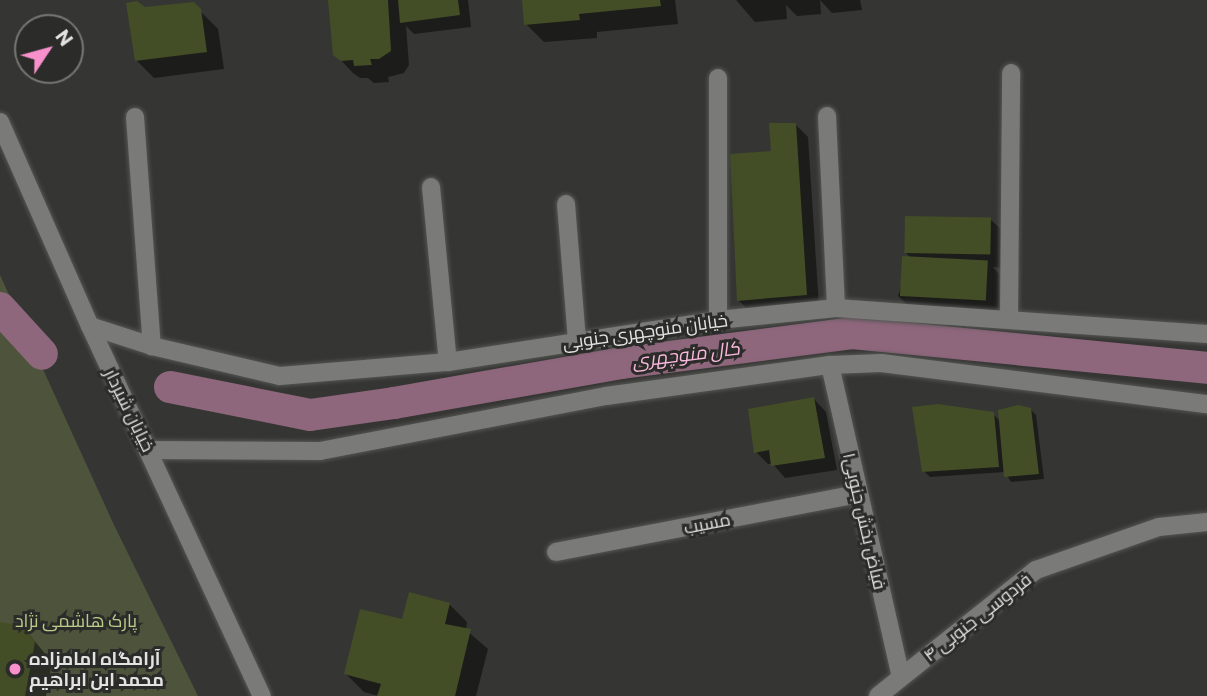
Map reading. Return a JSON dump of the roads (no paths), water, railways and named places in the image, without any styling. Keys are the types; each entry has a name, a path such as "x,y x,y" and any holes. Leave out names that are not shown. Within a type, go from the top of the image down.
{"street":[{"path":"1009,319 1011,73"},
{"path":"718,78 718,320"},
{"path":"827,116 836,308"},
{"path":"135,117 152,346"},
{"name":"خیابان شیردار","path":"0,122 90,326 262,696"},
{"path":"431,187 448,362"},
{"path":"566,204 577,340"},
{"name":"خیابان منوچهری جنوبی","path":"90,326 152,346 280,376 448,362 718,320 836,308 1207,334"},
{"path":"149,450 320,451 606,396 830,365 881,363 1207,404"},
{"name":"فیاض بخش جنوبی۱","path":"830,365 901,677"},
{"name":"مسیب","path":"556,552 858,494"},
{"name":"فردوسی جنوبی ۴","path":"878,696 1037,570 1158,527 1207,522"}],"waterway":[{"path":"0,308 42,354"},
{"name":"کال منوچهری","path":"170,387 310,415 622,363 852,333 1207,368"}],"place":[{"name":"آرامگاه امامزاده محمد ابن ابراهیم","path":"15,669"}],"park label":[{"name":"پارک هاشمی نژاد","path":"76,620"}]}
